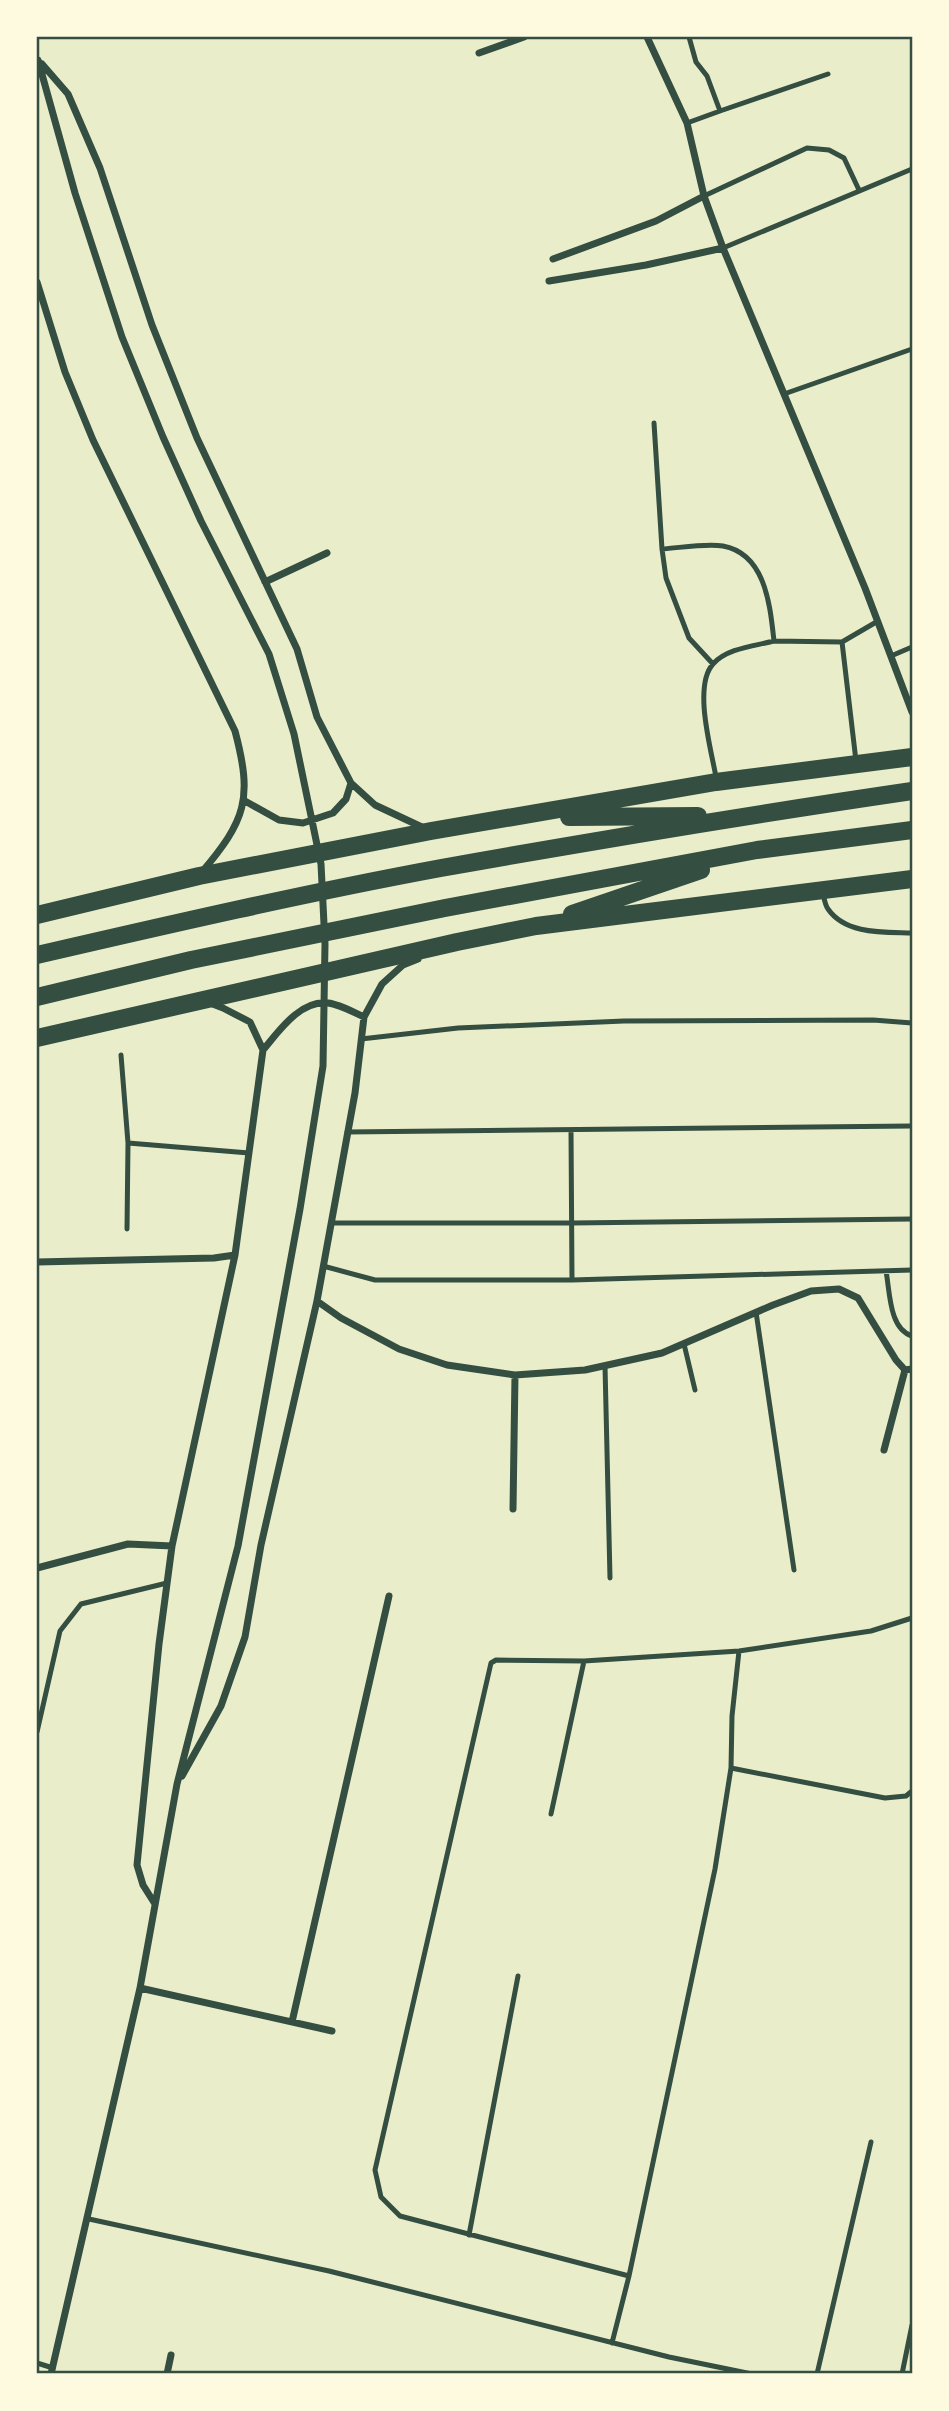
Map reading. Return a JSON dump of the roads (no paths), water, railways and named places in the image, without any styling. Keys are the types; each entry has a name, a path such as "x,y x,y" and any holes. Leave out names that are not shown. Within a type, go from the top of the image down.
{"main road":[{"path":"37,915 199,876 431,831 716,782 912,757"},
{"path":"37,956 426,871 750,815 912,791"},
{"path":"516,817 750,815"},
{"path":"37,998 191,960 432,911 757,850 912,830"},
{"path":"536,926 757,850"},
{"path":"37,1038 536,926 912,879"}],"street":[{"path":"479,53 524,37"},
{"path":"647,37 687,122 704,195 723,248 878,621 912,712"},
{"path":"38,58 68,94 100,168 152,326 197,438 297,649 317,717 351,783 375,805 431,831"},
{"path":"38,58 75,193 122,337 201,521 269,654 294,734 321,864 325,944 323,1066 300,1209 238,1546 177,1784 140,1988 52,2371"},
{"path":"553,259 656,221 704,195"},
{"path":"550,281 646,265 723,248"},
{"path":"37,282 65,372 93,440 235,731 244,769 245,801 238,822 227,841 199,876"},
{"path":"265,582 327,553"},
{"path":"245,801 279,820 303,823 333,813 346,799 351,783"},
{"path":"177,1784 221,1706 245,1637 261,1545 317,1301 364,1017 382,984 403,965 457,942"},
{"path":"156,1904 142,1885 137,1865 167,1583 172,1546 235,1255 263,1050 250,1022 223,1008 199,1000"},
{"path":"263,1050 288,1021 309,1006 328,1003 364,1017"},
{"path":"37,1262 214,1258 235,1255"},
{"path":"317,1301 341,1318 399,1349 447,1365 516,1375 585,1370 662,1353 755,1312 811,1291 839,1289 858,1298 896,1360 909,1370 884,1450"},
{"path":"513,1509 516,1375"},
{"path":"37,1568 128,1544 172,1546"},
{"path":"292,2022 389,1596"},
{"path":"140,1988 332,2031"},
{"path":"167,2374 172,2355"}],"lane":[{"path":"689,37 696,62 707,76 720,111"},
{"path":"687,122 828,74"},
{"path":"704,195 807,149 829,150 844,158 859,190"},
{"path":"723,248 912,169"},
{"path":"783,394 912,349"},
{"path":"654,423 666,578 689,638 713,664"},
{"path":"662,549 723,546 748,558 762,578 769,602 774,641"},
{"path":"716,782 704,698 704,681 713,664 734,651 774,641 842,642 878,621"},
{"path":"842,642 857,764"},
{"path":"891,656 912,647"},
{"path":"822,890 827,908 842,922 863,930 912,933"},
{"path":"361,1039 458,1027 624,1021 873,1020 912,1023"},
{"path":"121,1055 128,1143 127,1229"},
{"path":"347,1132 912,1126"},
{"path":"571,1130 572,1280"},
{"path":"128,1143 249,1153"},
{"path":"331,1223 912,1219"},
{"path":"323,1266 375,1280 572,1280 912,1270"},
{"path":"886,1271 896,1324 903,1333 912,1336"},
{"path":"755,1312 794,1570"},
{"path":"684,1344 695,1390"},
{"path":"605,1366 610,1578"},
{"path":"37,1732 60,1631 81,1604 167,1583"},
{"path":"629,2276 400,2216 381,2197 375,2170 491,1663 496,1660 584,1661 739,1651 872,1631 912,1618"},
{"path":"612,2343 629,2276 715,1869 731,1768 732,1716 739,1651"},
{"path":"551,1814 584,1661"},
{"path":"731,1768 885,1798 906,1796 912,1791"},
{"path":"469,2235 518,1976"},
{"path":"817,2374 872,2142"},
{"path":"89,2219 329,2271 612,2343 751,2374"},
{"path":"902,2374 912,2325"},
{"path":"37,2363 52,2371"}]}
